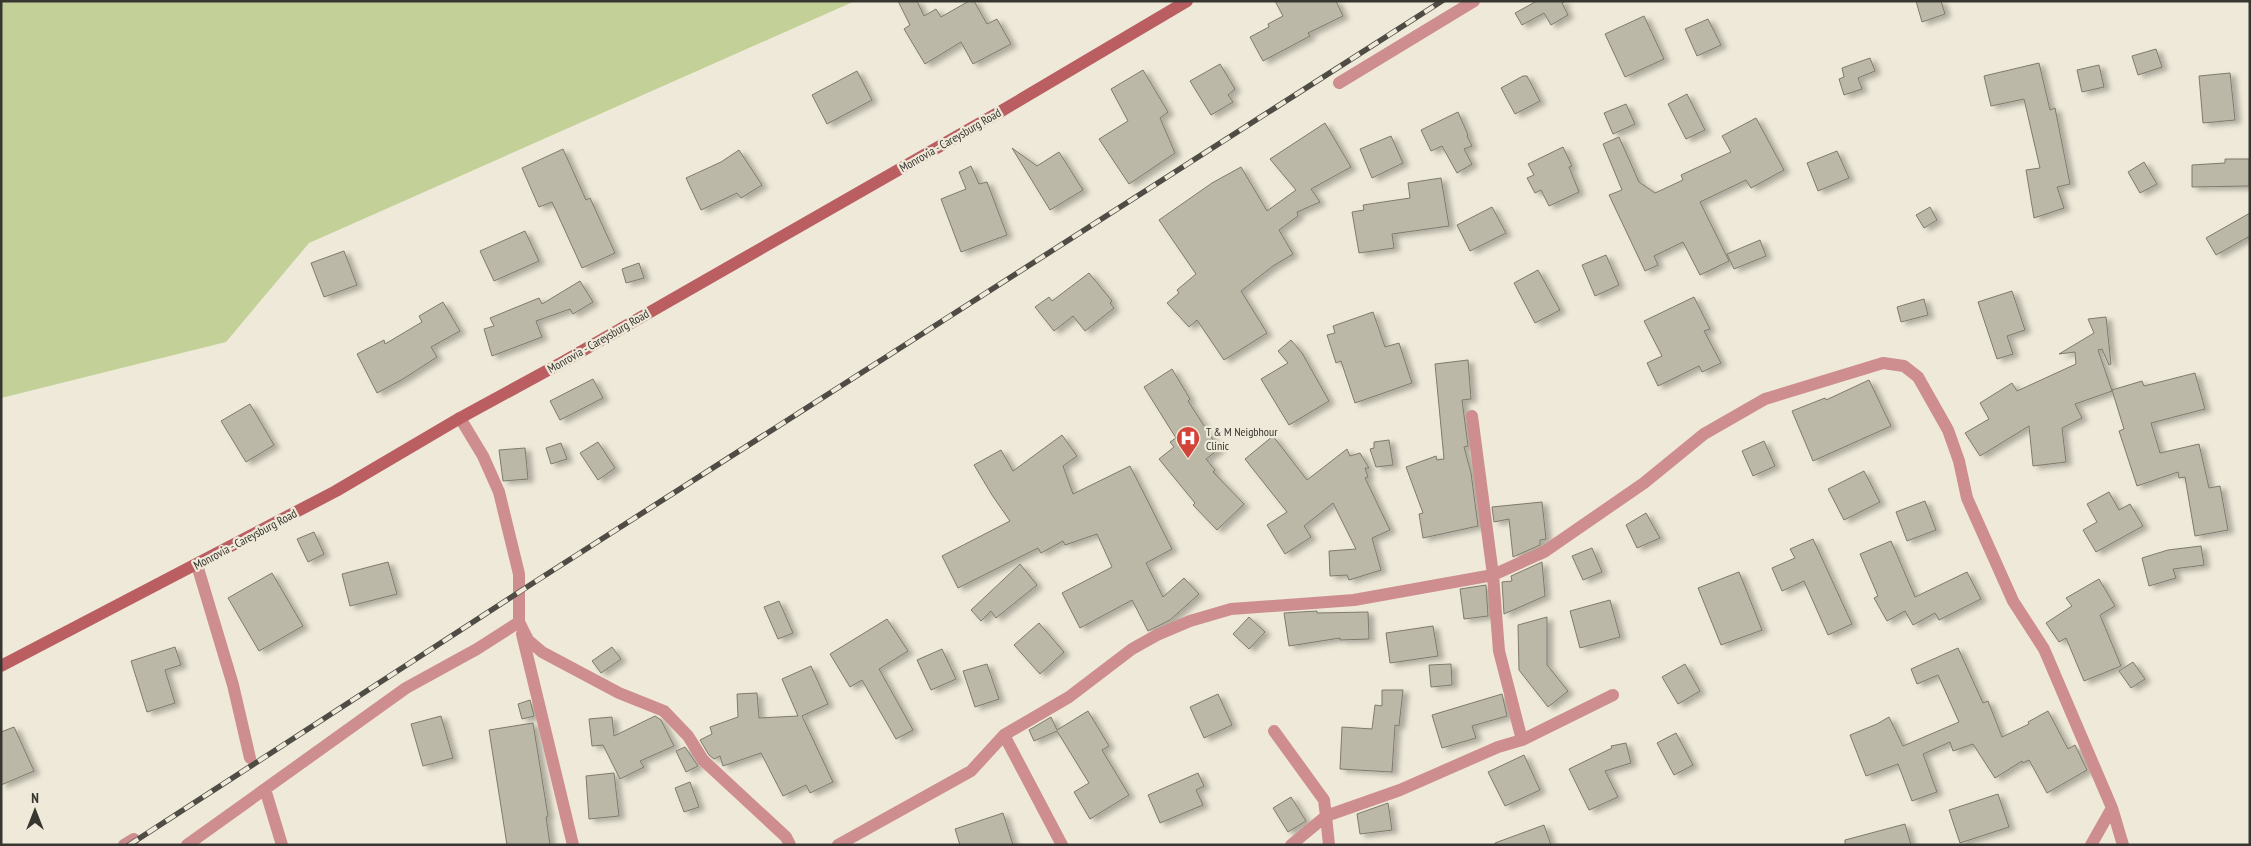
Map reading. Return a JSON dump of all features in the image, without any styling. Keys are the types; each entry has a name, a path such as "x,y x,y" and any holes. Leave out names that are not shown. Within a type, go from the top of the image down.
{"main road":[{"name":"Monrovia - Careysburg Road","path":"1,666 197,566 336,491 460,418 561,363 1003,110 1187,1"}],"street":[{"path":"1338,83 1474,1"},
{"path":"838,845 971,771 1004,735 1069,696 1132,649 1190,621 1231,609 1354,600 1493,575 1544,552 1644,483 1704,434 1765,399 1884,363 1904,366 1918,376 1948,430 1959,461 1967,498 2013,601 2044,649 2112,808 2124,845"},
{"path":"1472,416 1493,575 1499,651 1522,740"},
{"path":"460,418 483,456 501,500 519,574 519,622 573,845"},
{"path":"197,566 233,685 250,758"},
{"path":"187,845 406,688 477,649 519,622"},
{"path":"519,622 528,640 542,652 620,693 664,711 676,721 688,736 703,760 786,837 790,845"},
{"path":"1291,845 1326,816 1400,790 1498,747 1522,740 1613,695"},
{"path":"1274,731 1324,800 1329,845"},
{"path":"1004,735 1062,845"},
{"path":"265,789 282,845"},
{"path":"2091,845 2112,808"}],"green space":[{"path":"1,1 855,1 309,243 226,342 1,398"}],"building":[{"path":"898,1 917,1 924,16 936,9 941,17 969,1 974,1 987,24 997,19 1011,44 973,64 961,42 925,64 904,29 910,25"},
{"path":"1275,1 1336,1 1343,16 1308,33 1310,36 1263,61 1250,37 1269,27 1268,24 1283,16"},
{"path":"1537,1 1566,1 1562,3 1568,15 1551,25 1544,13 1522,25 1515,13"},
{"path":"1916,1 1941,1 1945,14 1922,22"},
{"path":"1644,16 1664,59 1625,77 1605,34"},
{"path":"1708,19 1721,45 1697,56 1685,29"},
{"path":"2156,49 2162,67 2138,75 2132,56"},
{"path":"1870,58 1875,71 1858,78 1862,89 1844,95 1839,79 1844,77 1842,68"},
{"path":"2039,63 2050,110 2055,108 2070,184 2057,187 2064,208 2034,218 2026,170 2040,168 2024,99 1991,106 1984,76"},
{"path":"1220,64 1235,89 1228,95 1233,102 1211,115 1190,81"},
{"path":"2099,65 2104,87 2082,92 2077,70"},
{"path":"1143,70 1168,112 1160,118 1175,153 1129,184 1099,139 1128,121 1111,89"},
{"path":"857,71 872,100 827,124 812,95"},
{"path":"2230,73 2235,120 2203,123 2199,76"},
{"path":"1523,76 1527,76 1540,101 1515,114 1501,88"},
{"path":"1687,94 1705,130 1686,139 1668,104"},
{"path":"1626,104 1635,124 1613,134 1604,113"},
{"path":"1458,112 1472,146 1464,149 1472,164 1457,173 1442,146 1431,151 1421,130"},
{"path":"1756,118 1784,170 1751,188 1746,180 1700,202 1729,261 1700,275 1683,242 1654,256 1658,265 1645,271 1609,195 1622,190 1603,144 1619,137 1639,182 1655,193 1683,180 1681,175 1731,152 1722,136"},
{"path":"1325,123 1351,167 1311,189 1320,202 1297,212 1298,216 1279,230 1293,254 1273,266 1241,291 1267,333 1224,360 1197,320 1189,327 1167,303 1179,293 1177,290 1196,274 1159,220 1212,183 1241,167 1267,211 1296,190 1270,159"},
{"path":"1391,136 1403,163 1372,178 1360,149"},
{"path":"1563,147 1572,166 1569,167 1579,192 1549,206 1541,190 1535,193 1527,178 1534,175 1528,164"},
{"path":"1012,148 1037,166 1059,152 1083,190 1050,210"},
{"path":"563,149 586,200 590,198 615,253 582,268 552,202 539,207 522,168"},
{"path":"739,150 762,185 741,198 737,193 701,210 686,178 721,162"},
{"path":"1837,151 1849,178 1818,191 1807,163"},
{"path":"2225,159 2249,159 2249,186 2192,187 2192,165 2225,163"},
{"path":"2144,162 2157,184 2140,193 2128,172"},
{"path":"971,166 979,184 987,182 1007,235 961,252 941,199 966,189 959,172"},
{"path":"1441,178 1449,226 1392,234 1394,248 1359,253 1352,212 1364,210 1363,205 1410,198 1408,183"},
{"path":"1492,207 1506,233 1470,251 1457,225"},
{"path":"1930,207 1937,220 1924,228 1916,215"},
{"path":"2250,213 2250,236 2216,255 2206,238"},
{"path":"525,231 539,261 494,281 480,251"},
{"path":"1760,240 1766,256 1734,269 1727,254"},
{"path":"344,251 357,285 324,297 311,263"},
{"path":"1606,255 1619,285 1595,296 1582,265"},
{"path":"639,263 644,278 626,283 622,269"},
{"path":"1538,270 1560,310 1535,323 1514,283"},
{"path":"1089,273 1112,301 1110,303 1114,308 1085,331 1073,316 1054,331 1035,307 1049,297 1052,301"},
{"path":"580,281 593,302 573,314 570,309 536,321 542,337 492,356 484,329 494,326 490,318 539,298 542,304"},
{"path":"2012,291 2025,330 2007,336 2013,354 1997,359 1978,302"},
{"path":"1694,297 1710,329 1704,331 1721,363 1702,372 1699,366 1658,386 1647,363 1662,356 1644,321"},
{"path":"1924,299 1928,315 1901,322 1897,307"},
{"path":"443,302 460,331 431,347 437,357 377,393 357,354 384,340 385,344 422,322 419,316"},
{"path":"1373,312 1385,347 1399,343 1412,383 1355,403 1341,361 1336,363 1327,335 1335,333 1333,326"},
{"path":"2106,317 2111,364 2109,365 2102,349 2098,350 2112,391 2075,404 2082,418 2062,428 2066,462 2033,466 2029,426 1980,456 1965,433 1989,419 1980,403 2012,383 2017,391 2076,364 2075,352 2059,354 2094,333 2088,319"},
{"path":"1291,340 1302,353 1329,401 1289,425 1261,379 1288,363 1278,351"},
{"path":"1468,360 1471,399 1462,400 1468,446 1464,447 1471,473 1478,526 1423,538 1419,514 1423,513 1406,467 1436,456 1437,460 1444,459 1435,364"},
{"path":"1172,369 1190,399 1188,401 1219,449 1206,459 1215,470 1213,472 1244,504 1217,530 1193,505 1195,503 1159,459 1174,447 1170,442 1176,438 1144,387"},
{"path":"2195,373 2205,409 2151,423 2160,453 2199,444 2209,488 2220,486 2228,530 2195,536 2185,477 2179,478 2178,472 2137,486 2119,431 2124,429 2112,390 2142,381 2144,386"},
{"path":"593,379 603,398 560,420 550,401"},
{"path":"1869,380 1891,426 1813,461 1792,411 1825,398 1826,400"},
{"path":"250,404 274,445 246,462 221,421"},
{"path":"1062,435 1077,456 1063,466 1073,494 1130,466 1172,549 1146,563 1163,597 1184,578 1199,594 1170,620 1148,631 1132,600 1080,628 1062,593 1112,567 1097,534 1065,545 1063,541 1041,553 1038,548 958,588 942,556 1010,521 974,465 1001,450 1013,471"},
{"path":"1273,436 1307,480 1347,449 1350,456 1360,453 1369,468 1365,468 1368,477 1365,478 1390,530 1372,538 1381,570 1349,580 1347,575 1330,576 1329,551 1356,549 1333,503 1304,526 1311,537 1285,554 1267,525 1287,512 1245,459"},
{"path":"1389,440 1393,465 1376,467 1370,449 1374,448 1374,442"},
{"path":"1764,441 1775,466 1753,476 1742,451"},
{"path":"598,442 615,468 598,480 580,453"},
{"path":"561,443 567,459 551,464 546,448"},
{"path":"525,448 528,479 503,481 499,450"},
{"path":"1864,471 1880,502 1844,520 1828,489"},
{"path":"2109,492 2119,510 2130,504 2143,526 2096,552 2083,530 2097,522 2087,504"},
{"path":"1925,501 1936,530 1907,541 1896,512"},
{"path":"1542,502 1546,539 1540,540 1540,545 1513,557 1509,519 1494,522 1492,507"},
{"path":"1646,513 1660,538 1637,548 1626,525"},
{"path":"314,532 324,554 308,562 297,539"},
{"path":"1813,539 1852,624 1828,635 1804,581 1782,591 1772,568 1795,558 1790,549"},
{"path":"1891,541 1915,597 1967,572 1981,599 1939,620 1935,613 1913,625 1905,611 1887,621 1874,598 1878,596 1860,554"},
{"path":"2201,546 2204,565 2173,569 2176,578 2149,586 2142,558 2168,550"},
{"path":"1592,548 1602,572 1583,580 1572,556"},
{"path":"388,562 397,594 350,606 342,574"},
{"path":"1542,562 1545,596 1504,614 1502,582 1512,581 1511,576"},
{"path":"1020,564 1037,585 996,618 991,611 981,621 971,610"},
{"path":"1739,572 1762,630 1721,645 1698,588"},
{"path":"272,573 303,626 259,651 228,598"},
{"path":"2099,579 2115,606 2100,615 2121,666 2084,681 2066,638 2059,642 2046,623 2072,606 2066,598"},
{"path":"1486,585 1488,616 1464,619 1460,589"},
{"path":"1610,600 1620,637 1580,648 1570,611"},
{"path":"779,601 793,633 778,639 764,607"},
{"path":"1317,611 1317,613 1368,612 1369,639 1340,640 1340,638 1289,646 1284,613"},
{"path":"1249,617 1265,632 1249,649 1233,634"},
{"path":"1547,617 1547,665 1568,691 1548,707 1519,670 1518,625"},
{"path":"887,619 908,651 879,669 913,730 896,739 862,680 850,687 830,654"},
{"path":"1039,623 1064,652 1040,674 1014,645"},
{"path":"1433,626 1438,656 1390,663 1386,633"},
{"path":"175,647 181,665 165,670 175,703 147,712 131,661"},
{"path":"612,647 621,659 601,673 592,661"},
{"path":"1958,648 1983,703 1988,701 2002,737 2029,724 2028,722 2048,711 2068,749 2075,745 2087,770 2047,793 2029,760 2023,763 2022,761 1995,778 1973,744 1953,751 1950,742 1923,754 1937,792 1912,801 1898,764 1866,776 1850,735 1889,717 1903,746 1959,722 1938,675 1917,684 1911,669"},
{"path":"942,649 956,679 931,690 917,660"},
{"path":"2133,662 2145,679 2131,688 2119,671"},
{"path":"987,664 999,699 975,707 963,671"},
{"path":"1451,664 1452,685 1431,687 1429,665"},
{"path":"1685,664 1700,691 1678,704 1662,677"},
{"path":"811,666 828,704 802,716 833,782 810,793 806,785 783,796 761,753 723,766 720,756 714,759 709,755 700,740 712,734 710,727 738,717 737,694 757,693 759,718 798,716 782,679"},
{"path":"1382,690 1403,690 1399,726 1395,725 1392,772 1340,769 1342,727 1372,729 1375,705 1382,706"},
{"path":"1218,694 1232,725 1204,738 1190,707"},
{"path":"1502,694 1507,716 1472,726 1476,738 1442,748 1432,715"},
{"path":"530,700 534,716 522,719 518,704"},
{"path":"1088,711 1109,746 1102,750 1129,795 1090,819 1074,792 1089,783 1057,731 1034,741 1029,730 1051,717 1057,730"},
{"path":"441,716 453,758 423,766 411,724"},
{"path":"655,716 661,720 674,746 640,761 644,767 620,779 603,745 592,746 589,719 612,717 614,736"},
{"path":"533,723 548,816 546,817 550,845 507,845 489,730"},
{"path":"14,727 34,771 1,785 1,732"},
{"path":"1676,733 1693,765 1674,775 1657,743"},
{"path":"1626,743 1631,763 1605,771 1618,797 1589,810 1569,769 1612,748 1611,746"},
{"path":"685,747 698,766 686,772 676,751"},
{"path":"1524,755 1540,790 1505,806 1488,772"},
{"path":"614,773 619,816 589,819 586,776"},
{"path":"1198,773 1204,786 1196,790 1203,805 1160,823 1148,795"},
{"path":"690,782 699,807 684,812 675,788"},
{"path":"1998,794 2009,827 1960,843 1949,810"},
{"path":"1291,797 1306,821 1288,832 1273,808"},
{"path":"1388,803 1392,830 1360,834 1357,814"},
{"path":"1003,813 1013,845 960,845 955,829"},
{"path":"1905,824 1911,845 1845,845 1845,840"},
{"path":"1544,825 1551,845 1495,845 1495,843"}],"railway":[{"path":"129,845 544,576 1442,1"}],"place":[{"name":"T & M Neigbhour Clinic","path":"1188,459"}]}
